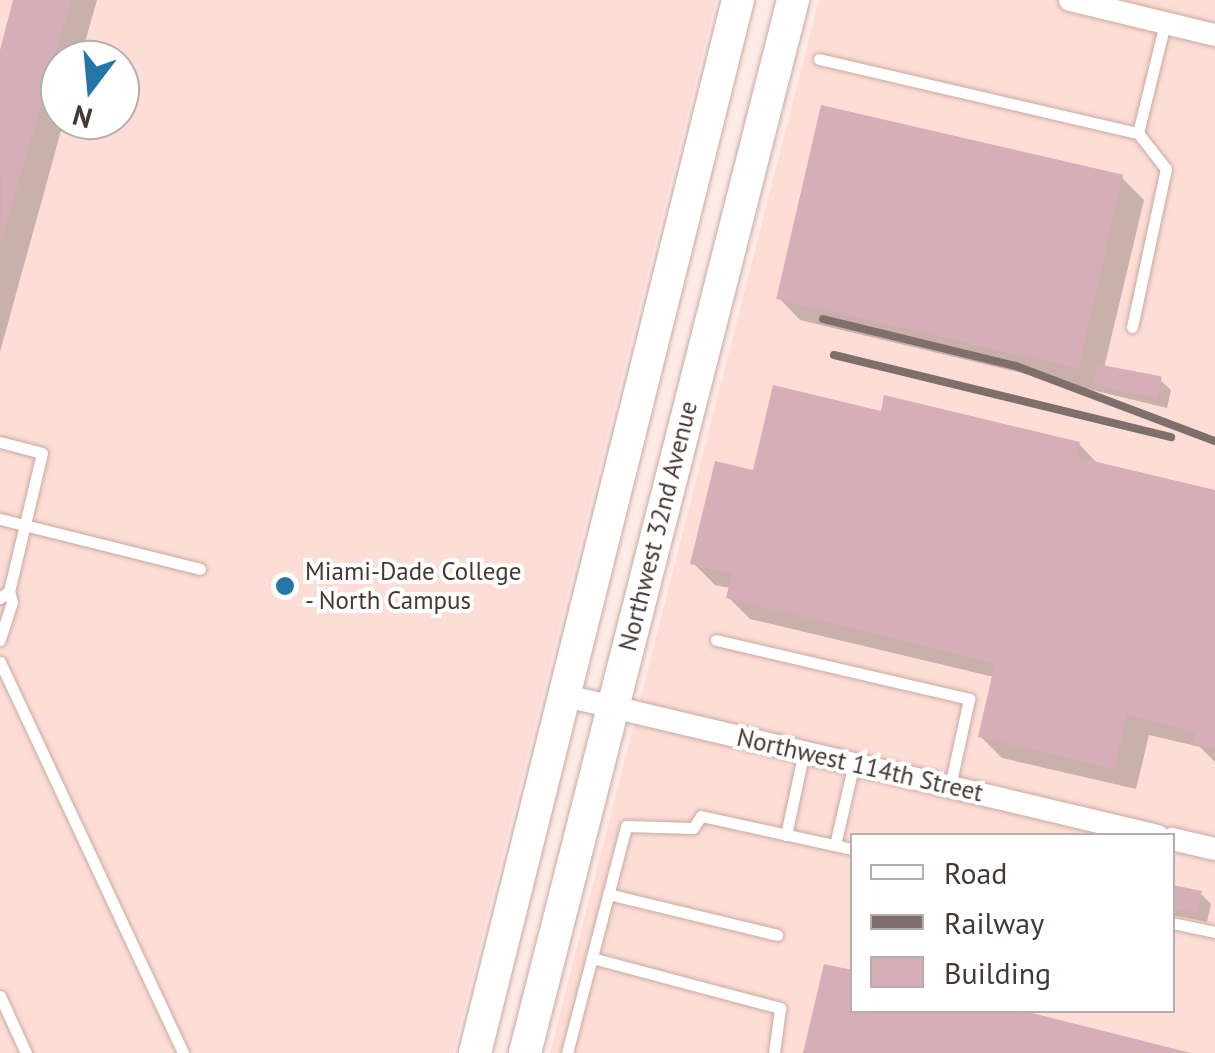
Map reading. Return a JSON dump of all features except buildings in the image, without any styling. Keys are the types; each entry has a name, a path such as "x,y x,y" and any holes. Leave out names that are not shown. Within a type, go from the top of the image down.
{"main road":[{"name":"Northwest 32nd Avenue","path":"475,1053 738,0"},
{"name":"Northwest 32nd Avenue","path":"525,1053 793,0"}],"street":[{"path":"1070,0 1215,35"},
{"name":"Northwest 114th Street","path":"562,695 1146,833"},
{"path":"1175,840 1215,849"}],"lane":[{"path":"1138,133 1165,23"},
{"path":"819,59 1138,133 1166,170 1132,327"},
{"path":"0,442 42,453 4,594 0,640"},
{"path":"0,519 200,569"},
{"path":"716,640 969,699 950,786"},
{"path":"0,662 183,1053"},
{"path":"786,834 804,751"},
{"path":"835,845 854,763"},
{"path":"567,1053 626,826 693,828 701,816 850,849"},
{"path":"608,894 777,935"},
{"path":"1175,923 1215,932"},
{"path":"592,958 780,1008 774,1053"},
{"path":"0,996 26,1053"}],"shaded area":[{"name":"Miami-Dade College - North Campus","path":"0,0 716,0 453,1053 0,1053"},
{"path":"819,0 1215,0 1215,1053 550,1053"}],"railway":[{"path":"823,319 1016,366 1215,441"},
{"path":"834,355 1171,437"}],"place":[{"name":"Miami-Dade College - North Campus","path":"285,586"}]}
